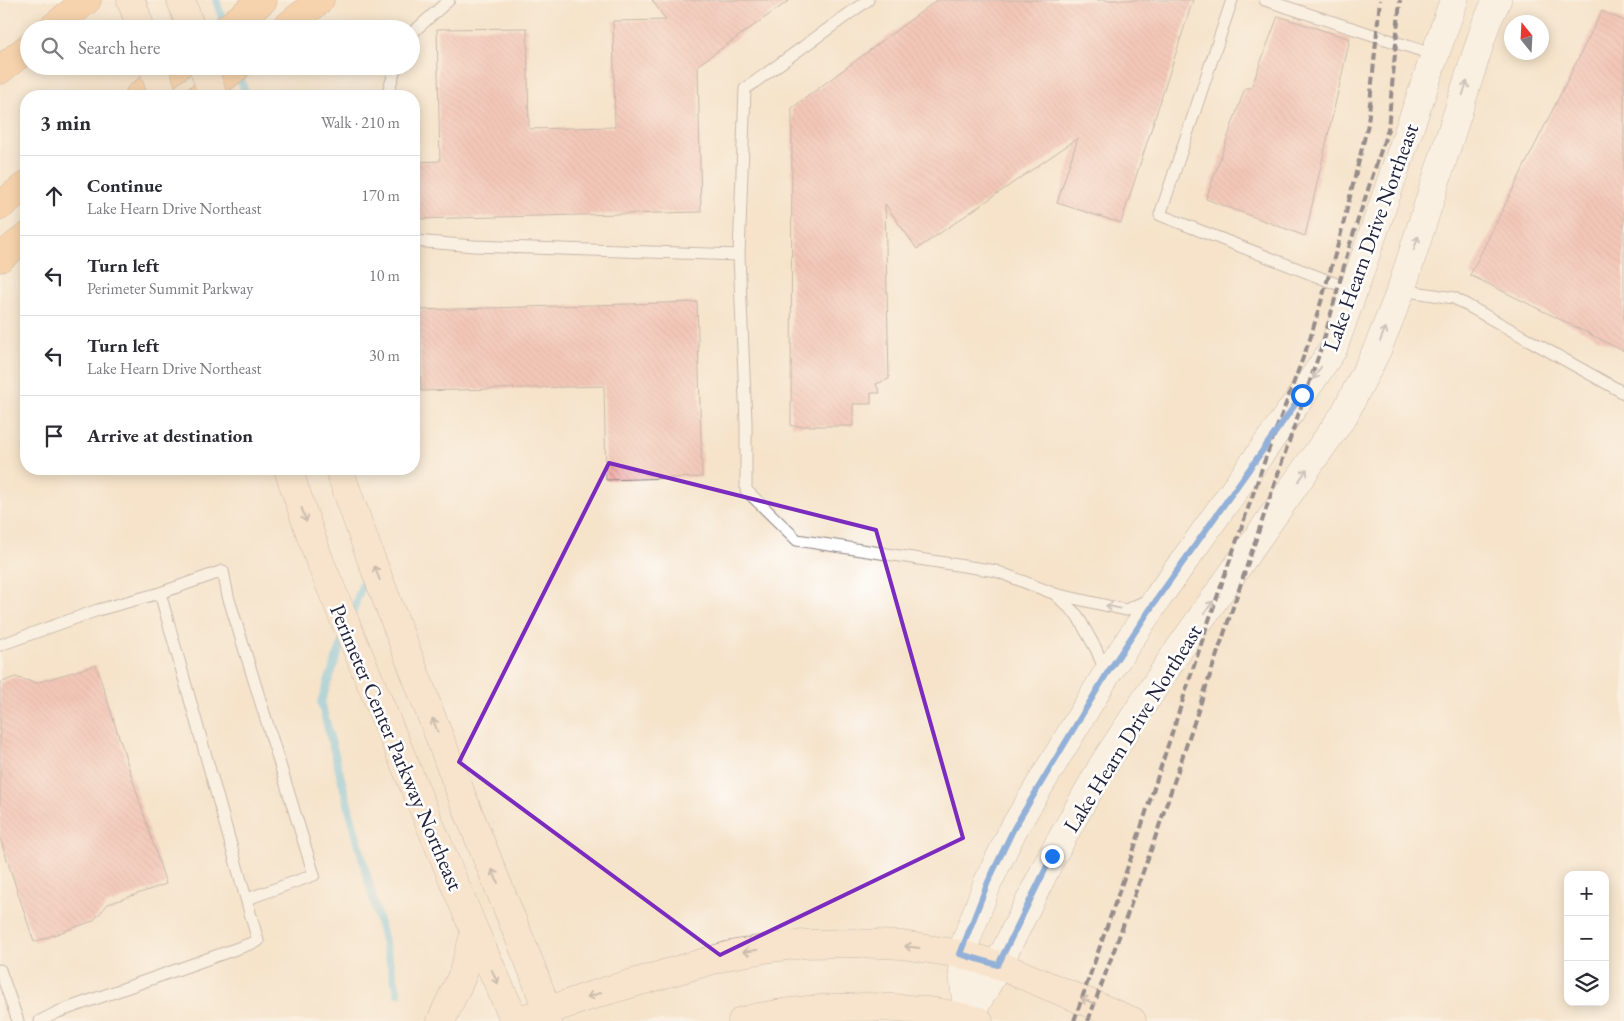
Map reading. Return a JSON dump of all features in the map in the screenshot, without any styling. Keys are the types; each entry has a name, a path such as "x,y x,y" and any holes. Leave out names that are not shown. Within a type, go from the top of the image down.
{"highway":[{"path":"62,20 87,0"},
{"path":"237,20 263,0"},
{"path":"295,20 320,0"},
{"path":"0,70 20,54"},
{"path":"147,90 166,75"},
{"path":"208,90 227,75"},
{"path":"0,206 20,190"}],"main road":[{"path":"131,0 138,20"},
{"path":"181,0 188,20"},
{"path":"156,75 161,90"},
{"path":"206,75 211,90"},
{"name":"Perimeter Center Parkway Northeast","path":"290,475 320,562 475,932 516,1021"},
{"name":"Perimeter Center Parkway Northeast","path":"341,475 370,556 465,804 514,921 548,1016"},
{"path":"441,1021 462,976 475,932"},
{"path":"516,1021 548,1016 684,967 730,955 804,944 854,943 902,945 960,954 998,965 1132,1021"},
{"path":"742,1021 772,1014 819,1009 862,1008 921,1011 973,1020"}],"street":[{"name":"Lake Hearn Drive Northeast","path":"973,1020 960,954 988,882 1014,828 1106,675 1159,596 1333,349 1454,0"},
{"name":"Lake Hearn Drive Northeast","path":"973,1020 1052,856 1103,765 1173,658 1344,415 1377,350 1401,290 1486,24 1497,0"}],"lane":[{"path":"420,26 449,0"},
{"path":"868,0 745,89 738,255 746,422 746,490 797,540 996,570 1055,594 1126,610 1159,596"},
{"path":"1232,0 1160,214 1352,290"},
{"path":"1265,0 1435,55"},
{"path":"389,90 393,75"},
{"path":"420,242 738,255"},
{"path":"1401,290 1454,298 1624,393"},
{"path":"0,645 98,610 223,571 228,596 314,875 247,899"},
{"path":"40,1021 58,1012 258,941 160,592"},
{"path":"1055,594 1077,615 1096,649 1106,675"},
{"path":"0,970 18,1021"}],"highlighted area":[{"path":"609,463 876,530 963,838 720,955 459,762"}],"building":[{"path":"652,0 790,0 698,65 701,212 420,219 420,162 440,161 437,29 527,28 529,129 615,127 613,21 666,20"},
{"path":"937,0 1193,0 1121,223 1057,203 1078,138 917,249 885,204 889,379 876,384 880,393 871,393 871,404 853,404 853,426 791,426 792,108"},
{"path":"1602,11 1624,21 1624,351 1470,275"},
{"path":"1278,16 1350,39 1305,236 1206,199 1245,88 1251,88"},
{"path":"697,302 702,477 606,480 604,386 421,391 420,310"},
{"path":"96,665 166,884 108,904 93,921 34,942 0,838 0,683 15,677 36,683"}],"waterway":[{"path":"216,0 223,20"},
{"path":"240,75 244,90"},
{"path":"351,616 364,580 363,568"},
{"path":"344,637 321,702 398,993"}],"railway":[{"path":"1074,1021 1134,849 1207,626 1267,454 1310,339 1339,241 1368,124 1380,0"},
{"path":"1088,1021 1151,850 1323,343 1350,244 1388,129 1400,0"}],"route":[{"path":"1052,856 998,965 960,954 988,882 1014,828 1106,675 1159,596 1302,395"}]}
